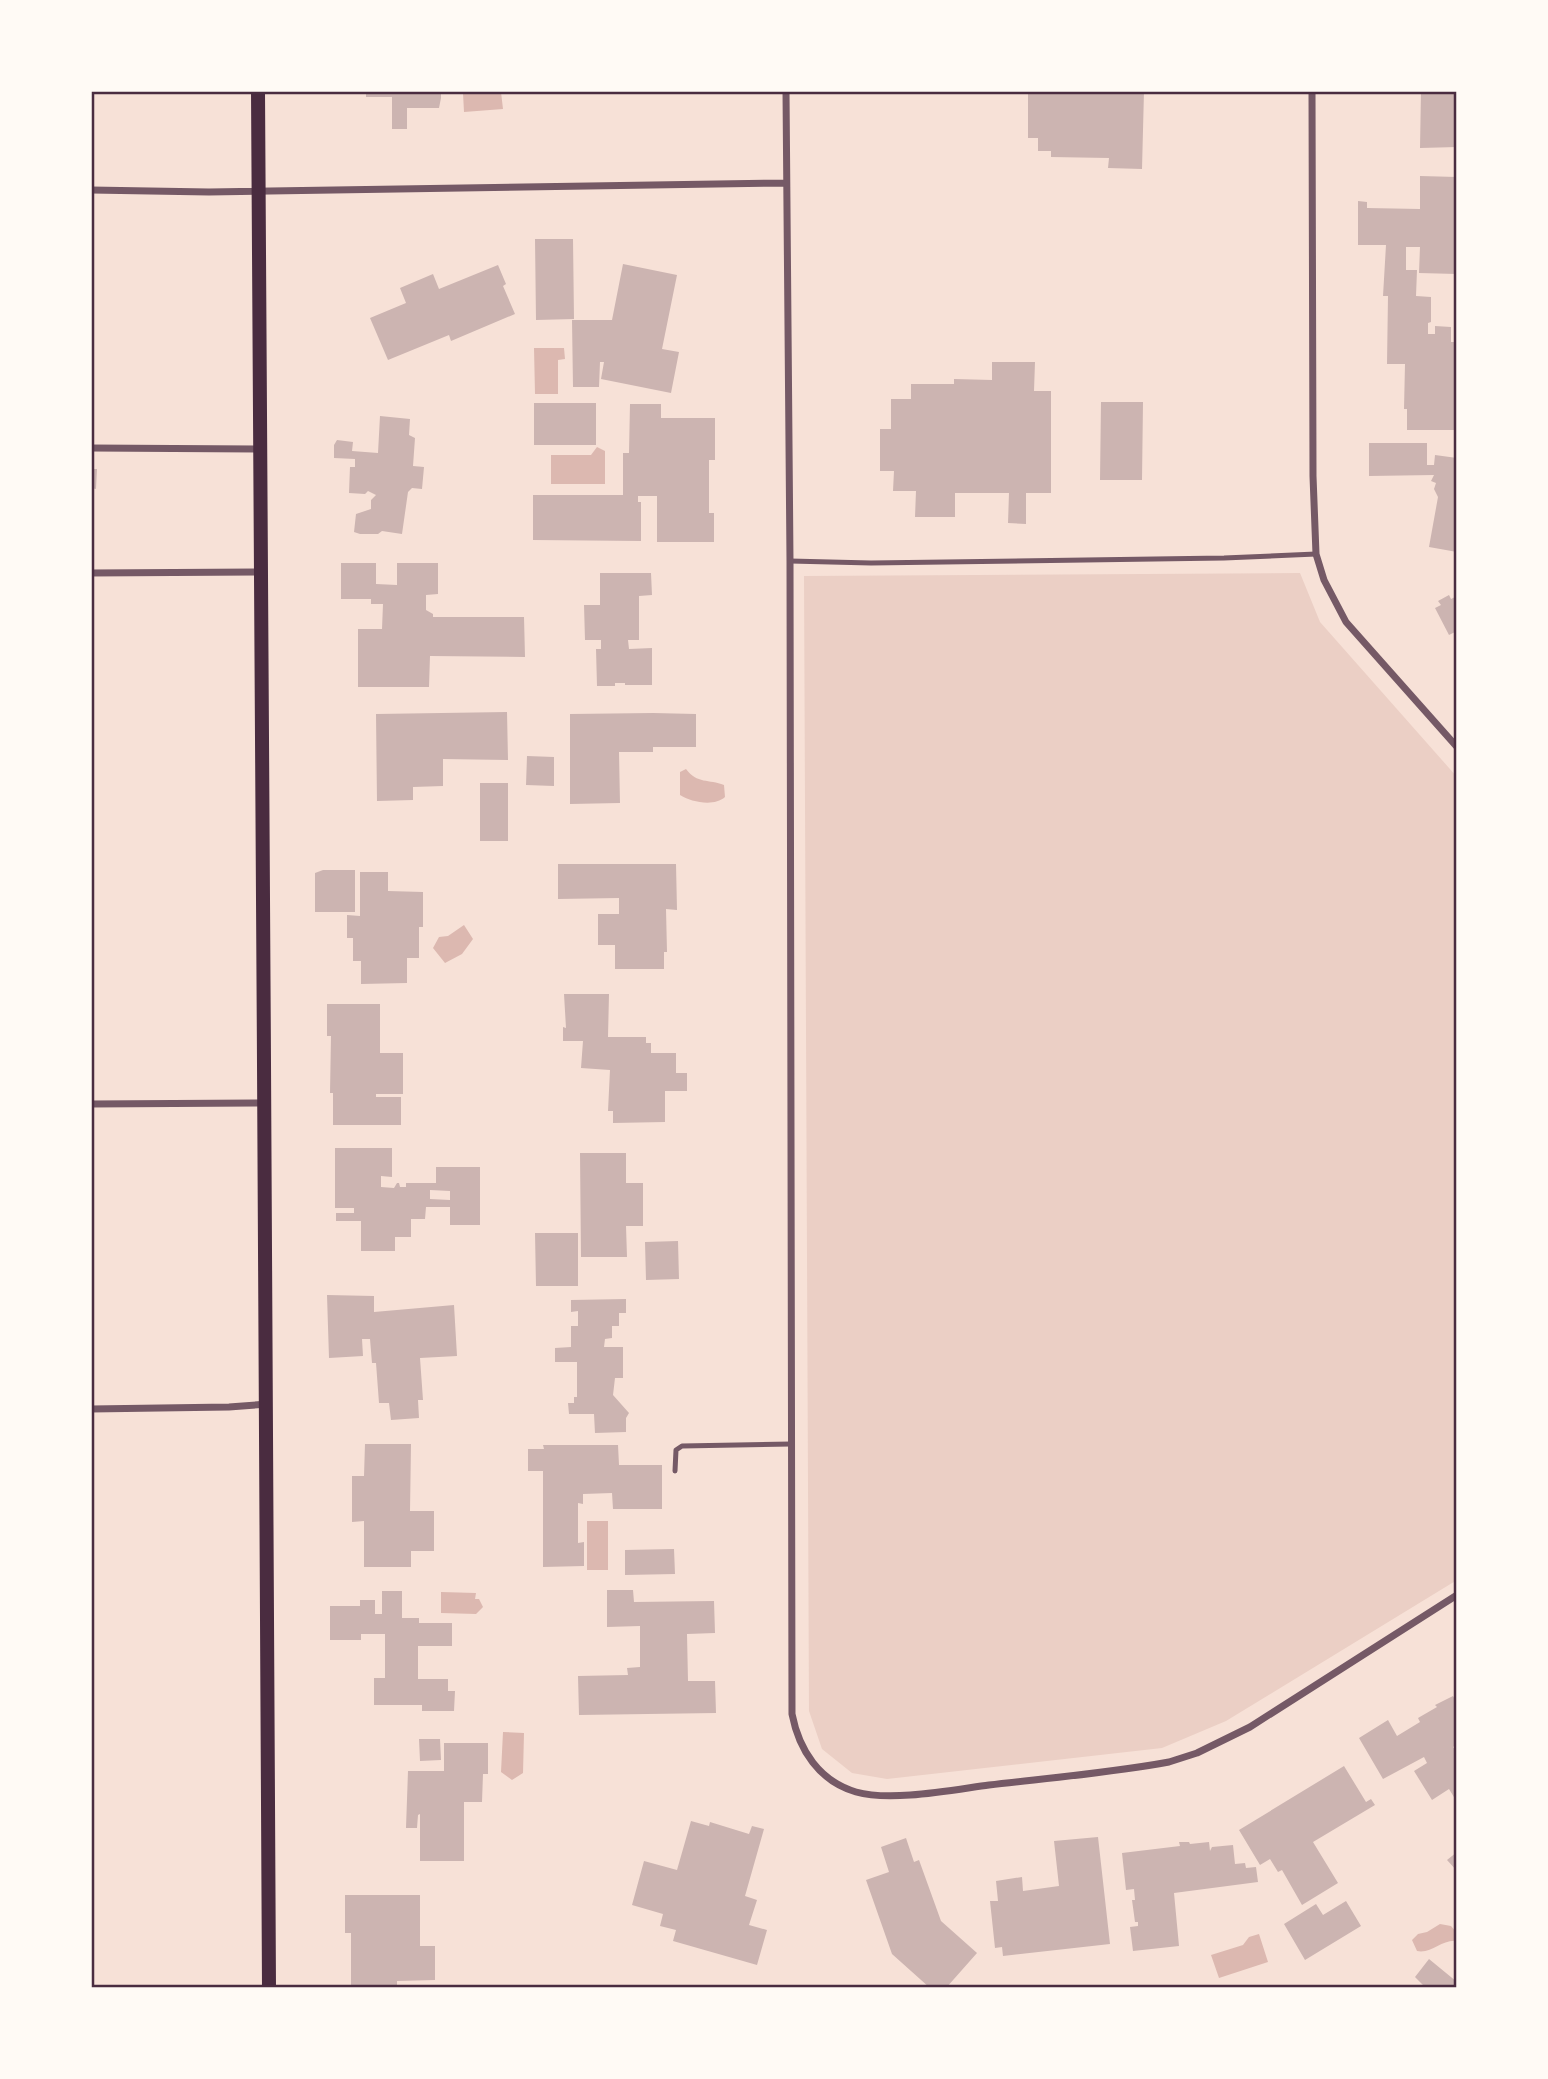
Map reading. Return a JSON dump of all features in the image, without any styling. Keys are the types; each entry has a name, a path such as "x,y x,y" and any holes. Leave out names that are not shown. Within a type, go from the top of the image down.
{"main road":[{"path":"258,91 268,1404 269,1988"}],"street":[{"path":"786,91 792,1714 804,1753 837,1784 856,1792 874,1795 931,1792 1147,1766 1178,1759 1250,1727 1457,1595"},
{"path":"1312,91 1313,476 1316,554 1324,580 1346,622 1457,747"},
{"path":"91,190 258,191 786,183"},
{"path":"91,448 261,449"},
{"path":"91,573 261,572"},
{"path":"91,1104 264,1103"},
{"path":"94,1409 229,1408 268,1404"}],"lane":[{"path":"789,561 1224,558 1316,554"},
{"path":"675,1471 676,1450 682,1446 791,1444"}],"shaded area":[{"path":"501,92 503,109 464,112 463,93"},
{"path":"534,348 564,348 565,359 558,360 558,394 535,394"},
{"path":"597,447 605,451 605,484 551,484 551,455 591,455"},
{"path":"1300,573 1320,622 1457,777 1457,1580 1226,1721 1162,1748 887,1779 852,1773 822,1749 809,1711 804,576"},
{"path":"686,769 694,777 724,785 725,797 715,802 702,802 680,795 680,772"},
{"path":"464,925 473,939 462,954 445,963 433,948 439,937 448,936"},
{"path":"587,1521 608,1521 608,1570 587,1570"},
{"path":"441,1592 476,1593 475,1599 479,1599 483,1607 476,1614 441,1613"},
{"path":"503,1732 524,1733 523,1773 512,1780 501,1772"},
{"path":"1440,1924 1451,1926 1457,1933 1457,1941 1417,1951 1412,1940 1418,1934"},
{"path":"1259,1934 1268,1962 1219,1978 1211,1955 1243,1945 1249,1937"}],"building":[{"path":"366,91 441,91 441,98 439,108 407,108 407,129 392,129 392,97 366,97"},
{"path":"1028,91 1144,91 1142,169 1108,168 1109,158 1051,157 1051,151 1038,151 1038,138 1028,138"},
{"path":"1421,91 1457,91 1457,147 1420,148"},
{"path":"1420,176 1457,177 1457,274 1419,273 1420,247 1406,247 1406,270 1417,270 1416,296 1431,297 1428,334 1435,334 1435,326 1451,327 1451,342 1457,342 1457,430 1407,430 1407,409 1404,409 1405,364 1387,364 1388,296 1383,296 1386,245 1358,245 1358,201 1367,202 1367,208 1420,209"},
{"path":"535,239 573,239 574,319 536,320"},
{"path":"623,264 677,275 662,349 679,352 671,393 601,379 604,362 600,362 599,387 573,387 572,320 612,320"},
{"path":"498,265 506,284 503,286 515,314 451,341 449,335 388,360 370,318 406,303 400,288 433,274 439,289"},
{"path":"992,362 1035,362 1034,391 1051,391 1051,493 1026,493 1026,524 1008,523 1009,493 955,493 955,517 915,517 916,491 893,491 894,471 880,471 880,429 891,429 891,399 911,399 911,384 954,384 954,379 992,380"},
{"path":"1101,402 1143,402 1142,480 1100,480"},
{"path":"534,403 596,403 596,445 534,445"},
{"path":"630,404 661,404 661,418 715,418 715,460 709,460 709,513 714,513 714,542 657,542 657,496 638,496 638,502 641,502 641,541 533,540 533,495 623,495 623,453 629,453"},
{"path":"380,416 410,419 409,435 415,438 413,466 424,467 422,489 412,488 408,492 402,534 382,531 378,534 354,532 356,514 371,509 371,500 376,495 368,491 365,494 349,493 350,467 355,467 355,459 334,458 334,445 337,440 353,442 352,451 378,453"},
{"path":"1369,443 1427,443 1427,465 1434,465 1435,455 1457,458 1457,552 1429,547 1438,497 1434,489 1436,483 1431,481 1434,475 1369,476"},
{"path":"91,469 97,469 96,489 91,488"},
{"path":"341,563 376,563 376,584 397,585 397,563 438,563 438,594 426,595 426,610 433,614 433,617 524,617 525,657 430,656 429,687 358,687 358,629 382,629 383,604 371,604 371,599 341,599"},
{"path":"600,573 651,573 652,595 639,596 639,640 628,640 629,649 652,648 652,685 615,683 615,686 597,686 596,649 601,649 601,640 585,640 584,605 600,605"},
{"path":"1449,595 1451,599 1457,596 1457,631 1449,635 1435,608 1441,605 1438,601"},
{"path":"507,712 508,760 443,759 443,786 413,787 413,800 377,801 376,714"},
{"path":"570,714 696,714 696,747 653,747 653,752 619,752 620,803 570,804"},
{"path":"527,756 554,757 554,786 526,785"},
{"path":"480,783 508,783 508,841 480,841"},
{"path":"558,864 676,864 677,910 666,909 667,952 664,952 664,969 615,969 615,945 598,945 598,914 619,914 619,898 558,899"},
{"path":"323,870 355,870 355,912 315,912 315,873"},
{"path":"360,872 388,872 388,891 423,892 423,927 419,927 419,958 407,958 407,983 361,984 361,961 353,961 353,938 347,938 347,915 360,916"},
{"path":"564,994 609,994 608,1037 646,1037 646,1043 651,1043 651,1053 676,1053 676,1073 687,1073 687,1091 665,1091 665,1122 613,1123 613,1111 608,1111 610,1070 581,1068 583,1041 563,1041 563,1027 566,1028"},
{"path":"327,1004 380,1004 380,1053 403,1053 403,1094 376,1094 376,1097 401,1097 401,1125 333,1125 333,1093 330,1093 331,1036 327,1036"},
{"path":"335,1148 392,1148 392,1177 381,1176 381,1187 394,1188 397,1183 400,1187 406,1187 406,1183 436,1183 436,1167 480,1167 480,1225 450,1225 450,1207 426,1207 425,1219 411,1219 411,1237 395,1237 395,1251 361,1251 361,1221 336,1221 336,1213 354,1213 354,1208 335,1208","holes":["430,1190 450,1191 450,1200 430,1199"]},
{"path":"580,1153 626,1153 626,1183 643,1183 643,1226 626,1226 627,1257 581,1257"},
{"path":"535,1233 578,1233 578,1286 536,1286"},
{"path":"678,1241 679,1279 646,1280 645,1242"},
{"path":"327,1295 374,1296 374,1312 454,1305 457,1356 420,1358 423,1400 418,1400 419,1418 391,1420 389,1403 379,1403 376,1363 372,1363 370,1339 362,1339 363,1356 329,1358"},
{"path":"626,1299 626,1313 619,1313 619,1326 612,1326 612,1338 605,1339 604,1347 623,1347 623,1378 615,1378 613,1395 629,1413 626,1418 626,1432 595,1433 594,1414 569,1414 568,1403 574,1403 574,1397 577,1397 577,1362 555,1362 555,1348 571,1347 571,1326 578,1326 578,1311 571,1312 571,1300"},
{"path":"365,1444 411,1444 410,1511 434,1511 434,1551 411,1551 411,1567 364,1567 364,1521 352,1522 352,1476 364,1476"},
{"path":"543,1445 618,1445 619,1465 662,1465 662,1509 613,1509 612,1493 583,1494 583,1504 578,1503 578,1543 584,1542 584,1566 543,1567 543,1471 528,1471 528,1449 544,1449"},
{"path":"674,1549 675,1574 625,1575 625,1550"},
{"path":"607,1590 633,1590 634,1602 714,1601 715,1633 687,1634 688,1681 715,1681 716,1713 579,1715 578,1676 628,1675 627,1668 640,1667 640,1626 607,1627"},
{"path":"382,1591 402,1591 402,1618 419,1618 419,1623 452,1623 452,1646 418,1646 418,1679 448,1679 448,1691 455,1691 454,1711 422,1711 422,1705 374,1705 374,1678 385,1678 385,1634 361,1634 361,1640 330,1640 330,1606 360,1606 360,1600 375,1600 375,1614 382,1614"},
{"path":"1453,1696 1457,1703 1457,1744 1453,1747 1457,1753 1457,1802 1449,1789 1432,1800 1414,1771 1427,1763 1424,1757 1383,1779 1359,1738 1388,1720 1397,1736 1420,1722 1418,1718 1437,1707 1435,1705"},
{"path":"419,1739 440,1739 441,1760 420,1761"},
{"path":"444,1743 488,1743 488,1774 483,1774 482,1802 464,1802 464,1861 420,1861 420,1814 417,1828 406,1828 408,1771 444,1771"},
{"path":"1344,1766 1366,1802 1371,1799 1375,1805 1313,1842 1338,1883 1302,1905 1282,1870 1278,1872 1270,1859 1260,1865 1239,1830"},
{"path":"691,1821 709,1826 710,1822 749,1834 752,1826 764,1829 745,1896 757,1900 749,1925 767,1930 757,1965 673,1941 676,1930 660,1926 663,1914 632,1905 644,1861 677,1870"},
{"path":"1098,1837 1110,1944 1003,1956 1002,1947 995,1948 990,1901 998,1901 996,1881 1022,1877 1023,1891 1059,1886 1054,1841"},
{"path":"906,1838 914,1862 919,1860 941,1921 977,1953 946,1988 930,1988 892,1954 866,1880 889,1872 881,1847"},
{"path":"1179,1842 1209,1842 1210,1851 1212,1847 1233,1845 1235,1864 1245,1863 1246,1868 1256,1867 1258,1882 1174,1893 1179,1946 1133,1951 1130,1927 1138,1926 1138,1922 1135,1922 1132,1900 1135,1900 1134,1889 1126,1890 1122,1853 1180,1846"},
{"path":"1457,1852 1457,1871 1447,1860"},
{"path":"345,1895 420,1895 420,1946 435,1946 435,1980 397,1981 397,1988 351,1988 351,1933 345,1933"},
{"path":"1346,1901 1361,1926 1305,1960 1284,1924 1316,1904 1323,1915"},
{"path":"1429,1959 1457,1982 1457,1988 1426,1988 1415,1977"}]}
